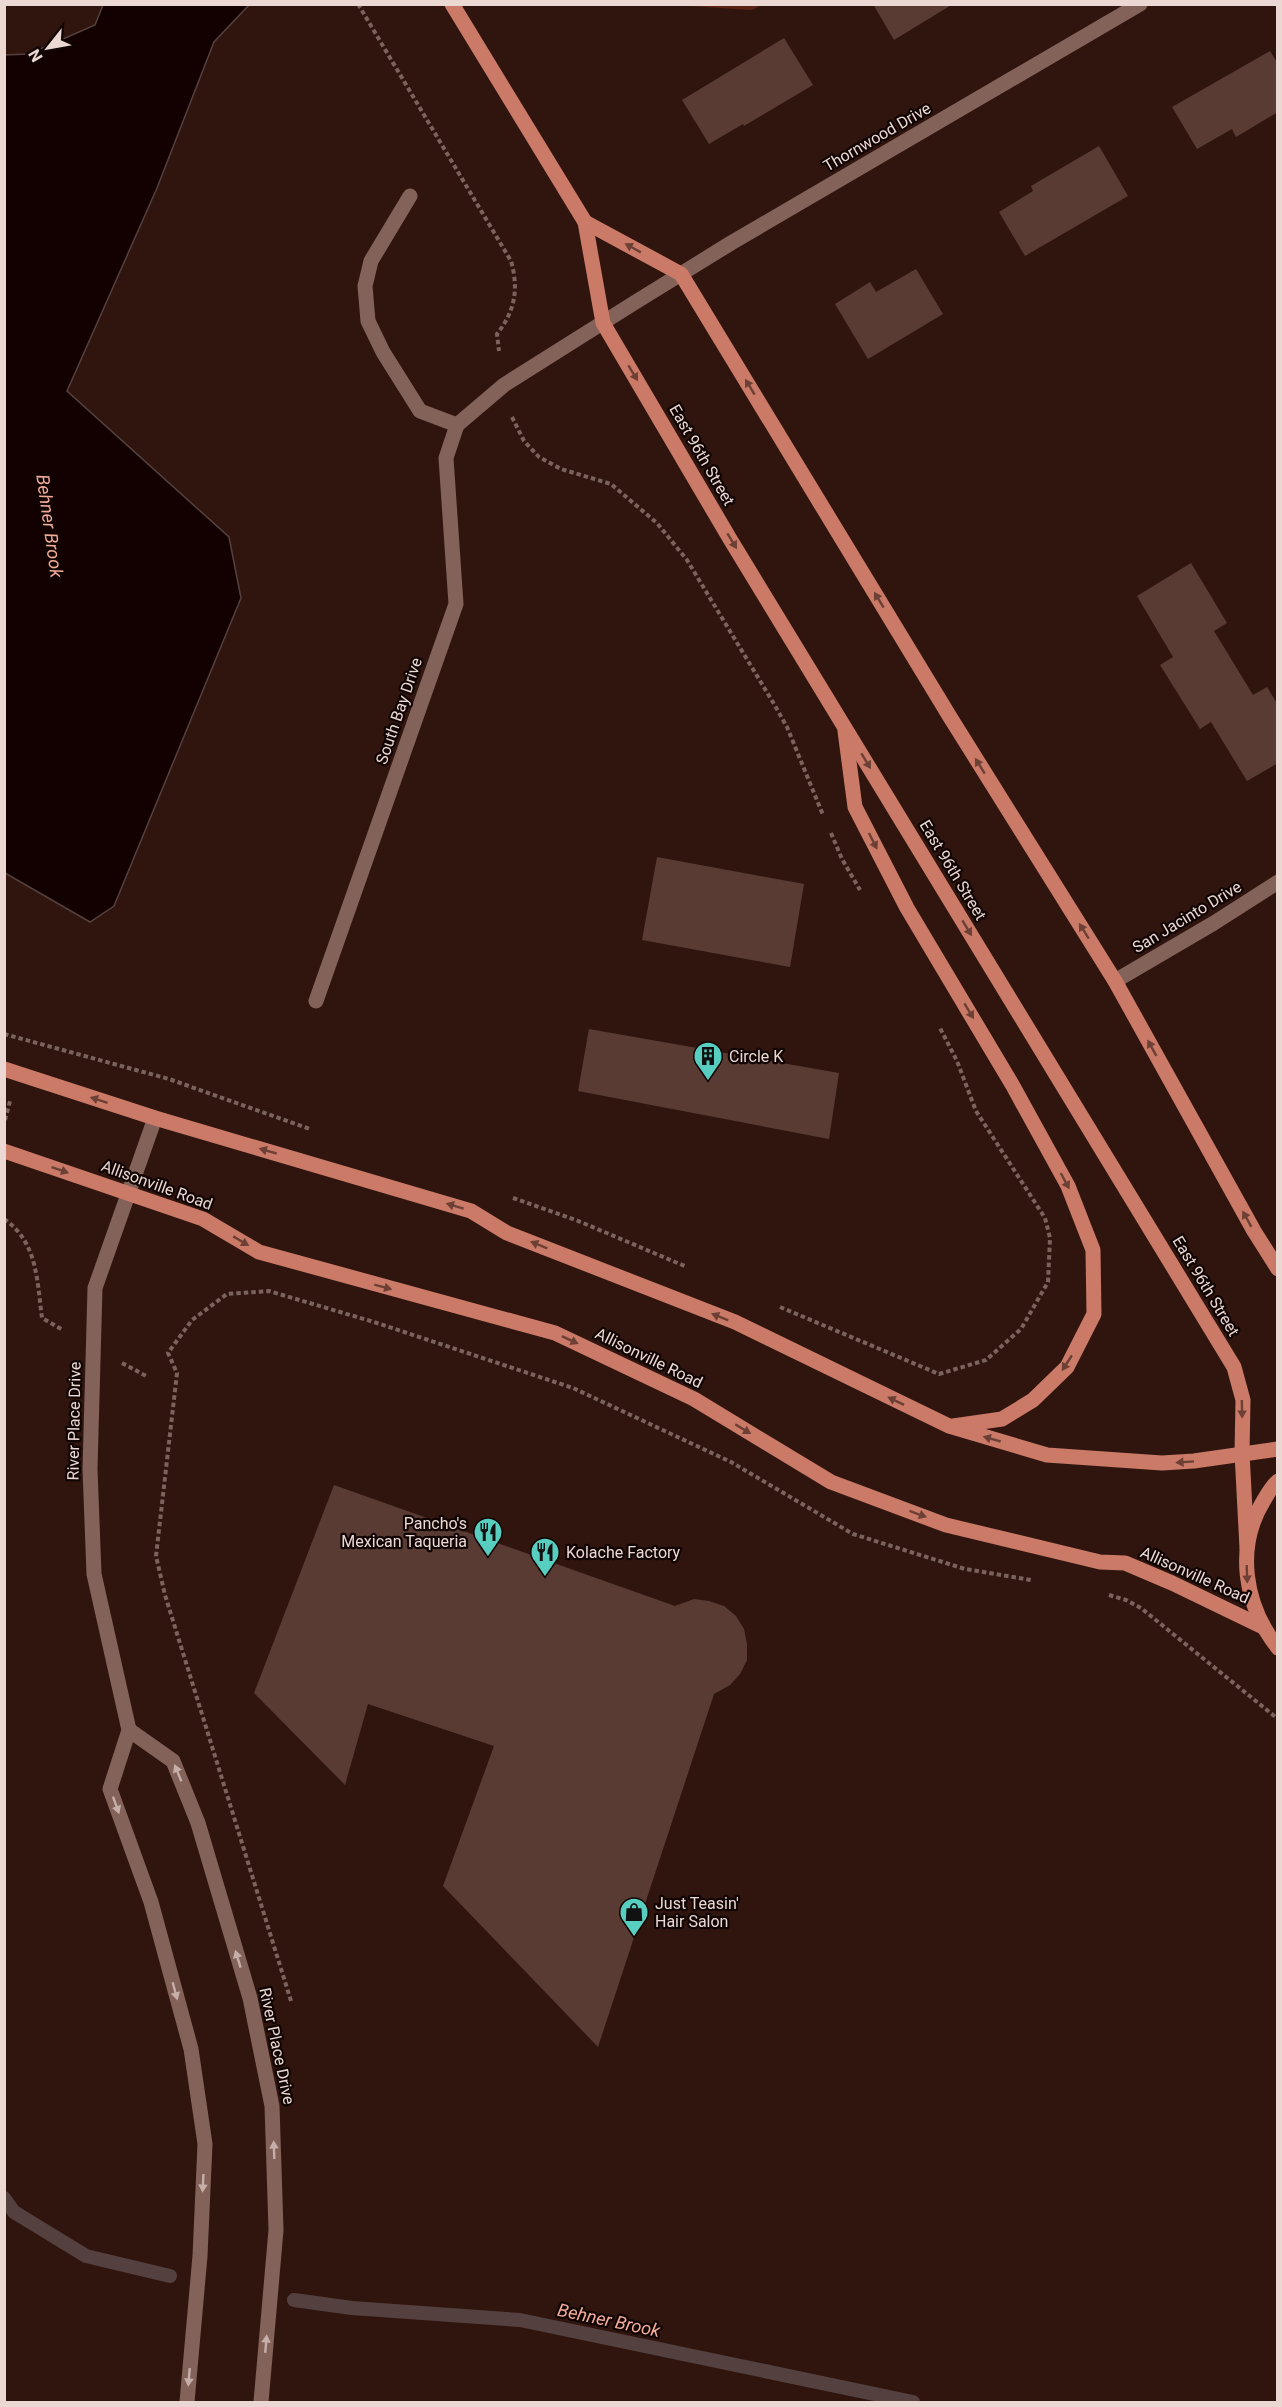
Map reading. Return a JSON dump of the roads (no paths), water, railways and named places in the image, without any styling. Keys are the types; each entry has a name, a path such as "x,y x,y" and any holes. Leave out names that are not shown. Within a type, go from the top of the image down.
{"main road":[{"name":"East 96th Street","path":"452,4 585,222 603,323 730,539 1234,1367 1243,1400 1242,1453 1248,1583 1258,1617 1278,1648"},
{"path":"585,222 681,274 950,717 1115,981 1254,1232 1278,1269"},
{"path":"844,725 855,807 907,908 1013,1086 1068,1186 1094,1250 1094,1314 1067,1367 1033,1401 1002,1419 949,1426"},
{"path":"4,1069 155,1118 471,1211 507,1233 735,1323 949,1426 1047,1455 1162,1463 1194,1461 1278,1449"},
{"name":"Allisonville Road","path":"4,1151 203,1219 260,1252 555,1333 694,1399 831,1482 946,1525 1100,1562 1125,1563 1263,1626"},
{"path":"1247,1548 1256,1515 1278,1481"}],"street":[{"name":"Thornwood Drive","path":"603,323 681,274 1140,4"},
{"path":"410,196 371,261 365,286 368,321 420,411 457,425 504,385 603,323"},
{"name":"South Bay Drive","path":"316,1001 456,604 446,458 457,425"},
{"name":"San Jacinto Drive","path":"1115,981 1214,923 1278,882"},
{"name":"River Place Drive","path":"155,1118 95,1288 90,1469 94,1574 129,1730 173,1761 198,1823 249,1998 272,2106 276,2230 261,2403"},
{"path":"129,1730 110,1789 151,1902 191,2049 205,2144 200,2256 187,2403"}],"water":[{"path":"103,5 249,5 214,42 157,188 67,391 229,537 241,598 114,906 90,922 5,873 4,55 29,54 95,25"}],"waterway":[{"name":"Behner Brook","path":"4,2198 14,2212 86,2256 170,2276"},
{"name":"Behner Brook","path":"294,2300 352,2308 520,2320 913,2402"}],"place":[{"name":"Circle K","path":"708,1082"},
{"name":"Pancho's Mexican Taqueria","path":"488,1558"},
{"name":"Kolache Factory","path":"545,1578"},
{"name":"Just Teasin' Hair Salon","path":"634,1938"}]}
